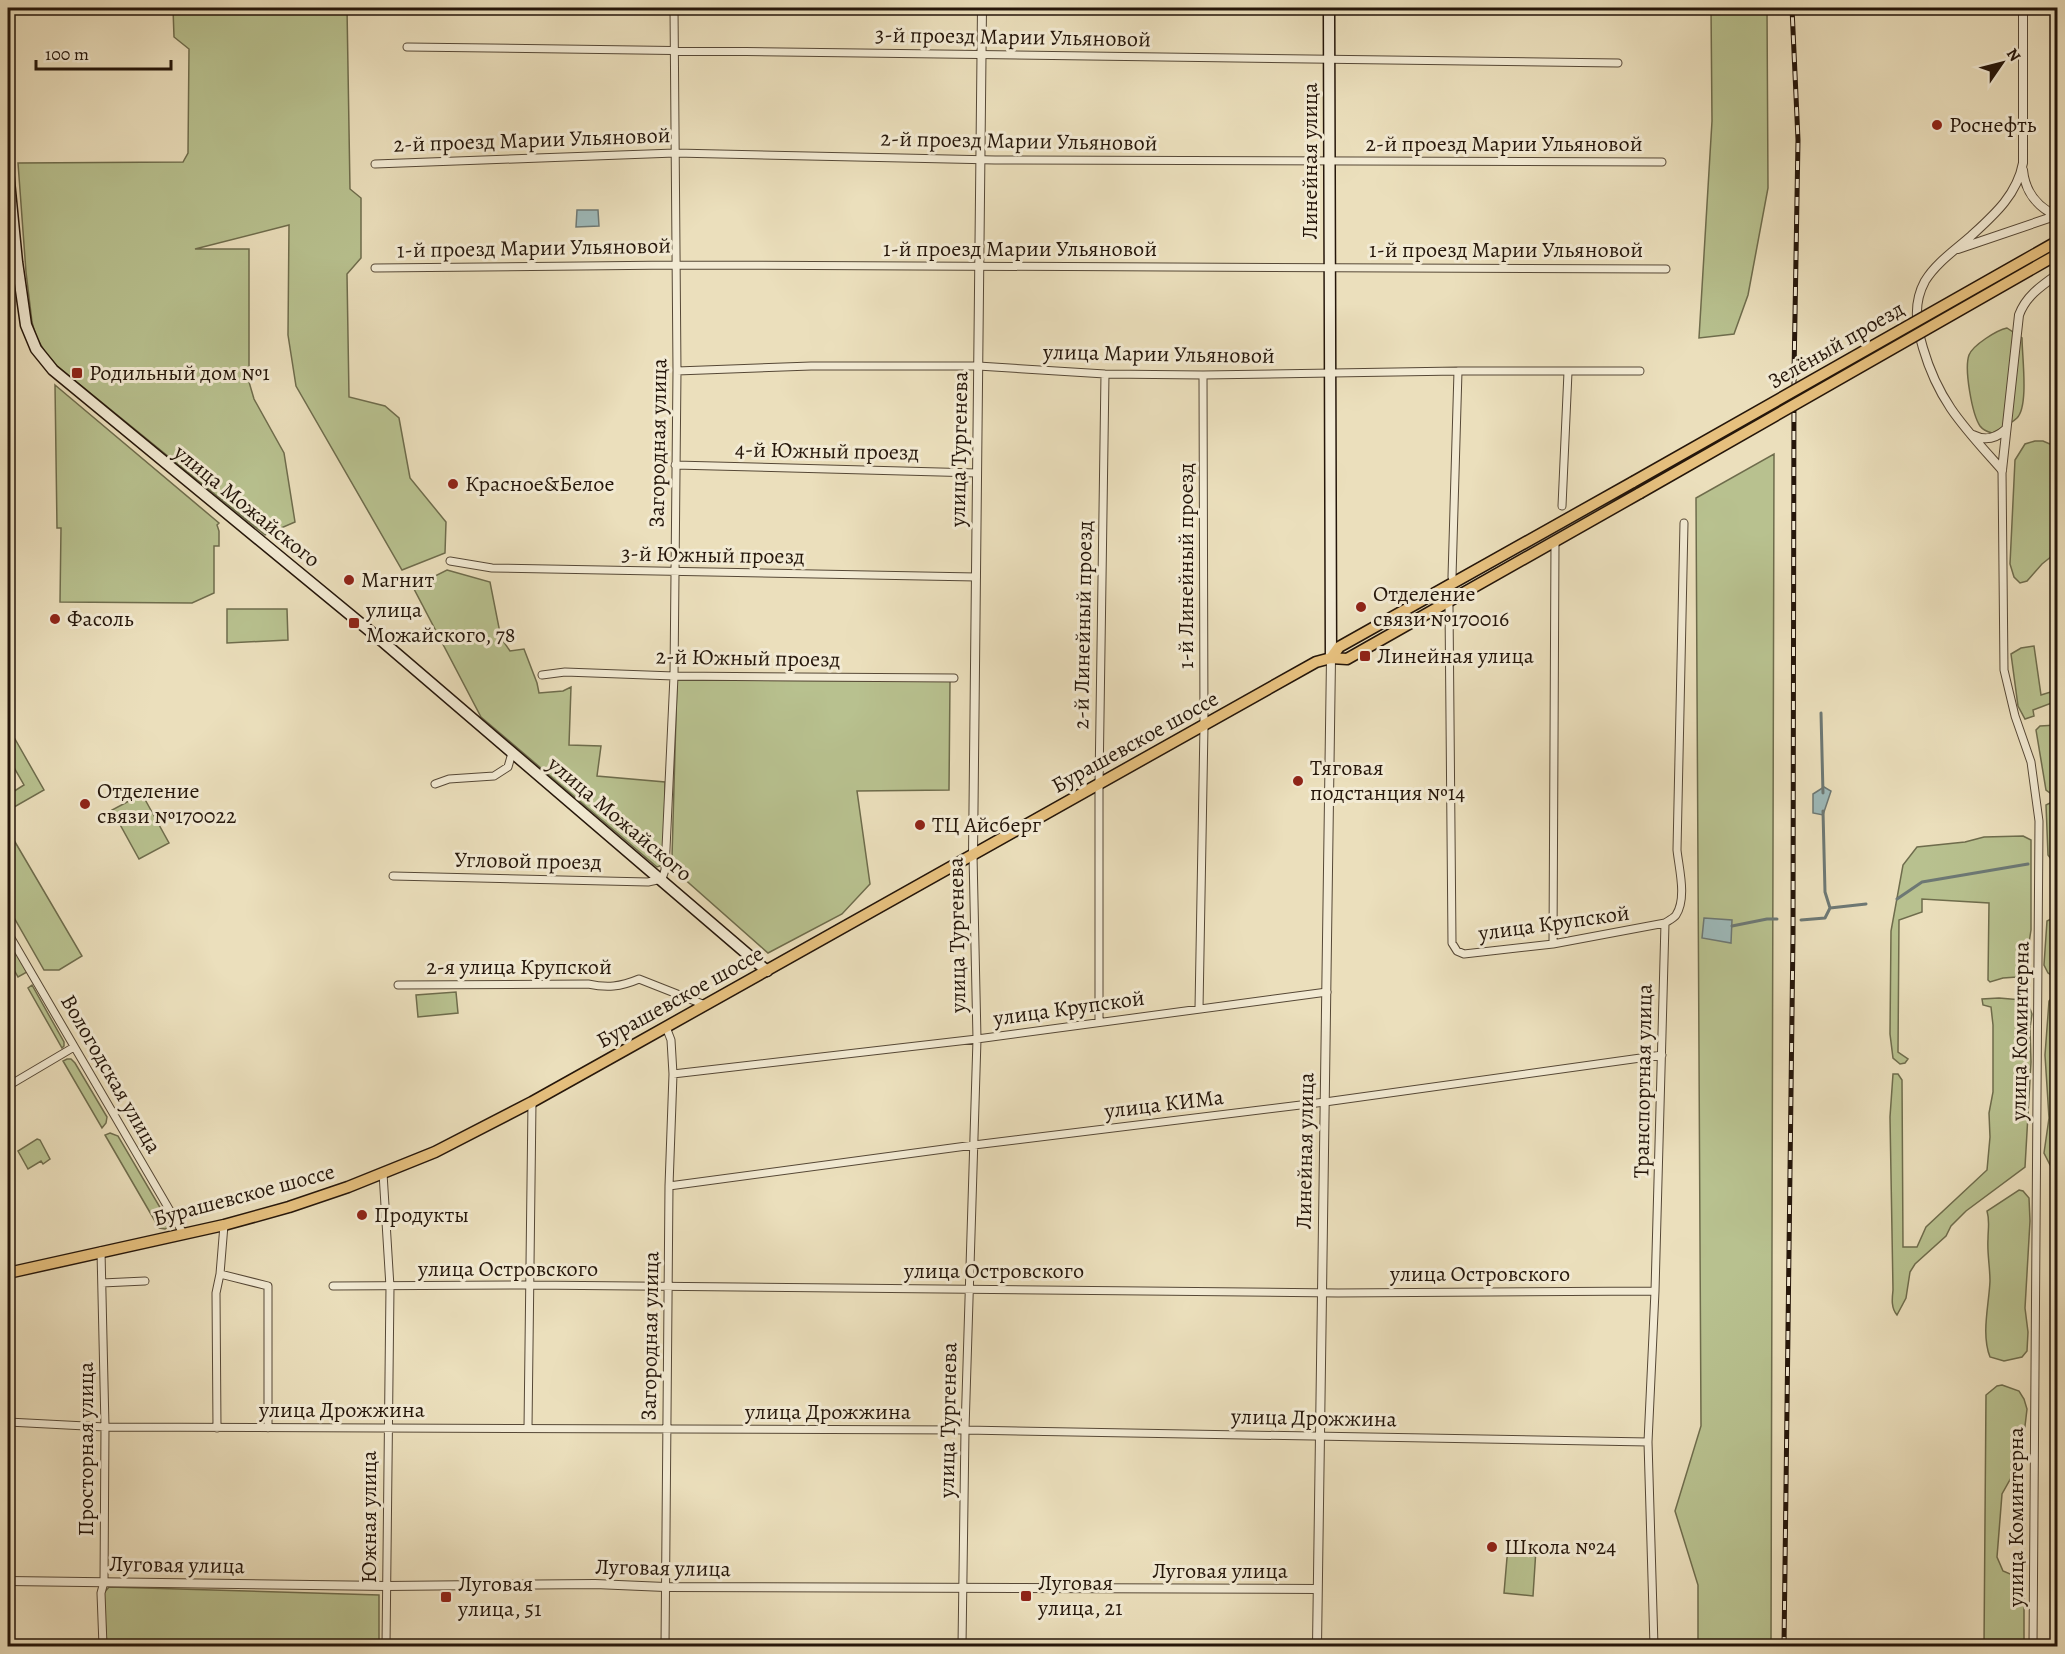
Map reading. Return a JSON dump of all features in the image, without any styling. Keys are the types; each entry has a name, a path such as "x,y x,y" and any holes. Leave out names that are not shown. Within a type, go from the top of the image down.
{"main road":[{"name":"Линейная улица","path":"1329,8 1331,658"},
{"name":"улица Можайского","path":"8,171 26,325 33,343 48,365 92,404 382,641 767,971"},
{"name":"Зелёный проезд","path":"1633,482 2058,242"},
{"name":"Зелёный проезд","path":"1640,493 2058,254"},
{"name":"Бурашевское шоссе","path":"1331,658 1340,647 1633,482"},
{"name":"Бурашевское шоссе","path":"8,1273 224,1225 289,1207 435,1152 532,1102 1316,662 1331,658 1347,659 1640,493"}],"street":[{"name":"Загородная улица","path":"662,879 669,807 674,676 677,371 674,8"},
{"name":"улица Тургенева","path":"962,1647 965,1431 977,1039 973,855 982,8"},
{"path":"2024,8 2024,178 2030,193 2043,208 2057,215"},
{"name":"3-й проезд Марии Ульяновой","path":"407,47 1618,63"},
{"name":"2-й проезд Марии Ульяновой","path":"375,164 675,153 980,160 1662,162"},
{"path":"2002,470 1947,405 1933,380 1918,333 1916,318 1919,297 1925,282 1934,270 2007,201 2019,180 2023,163"},
{"path":"1955,250 2057,215"},
{"name":"1-й проезд Марии Ульяновой","path":"375,268 676,265 1666,269"},
{"path":"2002,470 2019,315 2024,303 2032,294 2058,274"},
{"name":"улица Марии Ульяновой","path":"677,371 811,366 978,366 1105,374 1203,375 1640,371"},
{"path":"1455,582 1452,577 1458,371"},
{"path":"1562,506 1568,372"},
{"name":"2-й Линейный проезд","path":"1100,1021 1099,785 1105,374"},
{"name":"1-й Линейный проезд","path":"1199,1009 1204,726 1203,375"},
{"path":"1970,433 1987,439 1998,436 2005,430"},
{"name":"4-й Южный проезд","path":"675,465 977,473"},
{"name":"улица Коминтерна","path":"2002,470 2004,670 2031,762 2040,821 2033,1647"},
{"path":"1665,924 1676,916 1681,892 1677,850 1684,523"},
{"path":"1553,945 1555,542"},
{"name":"3-й Южный проезд","path":"450,561 492,568 976,577"},
{"name":"улица Крупской","path":"1447,602 1449,606 1452,943 1457,951 1464,954 1553,945 1665,924"},
{"name":"Линейная улица","path":"1317,1647 1331,658"},
{"name":"2-й Южный проезд","path":"542,675 565,672 674,676 954,678"},
{"path":"435,784 449,779 494,776 508,767 512,753"},
{"name":"Угловой проезд","path":"393,876 648,882 662,879"},
{"name":"Транспортная улица","path":"1654,1647 1648,1442 1656,1291 1665,924"},
{"name":"Вологодская улица","path":"8,933 183,1233"},
{"name":"2-я улица Крупской","path":"398,985 588,984 607,988 624,986 639,979 705,1005"},
{"name":"улица Крупской","path":"673,1074 977,1039 1100,1021 1327,993"},
{"name":"Загородная улица","path":"665,1647 669,1186 673,1074 671,1040 666,1027"},
{"path":"8,1086 75,1047"},
{"name":"улица КИМа","path":"669,1186 974,1145 1325,1102 1662,1055"},
{"path":"528,1428 532,1102"},
{"name":"Южная улица","path":"383,1173 390,1287 386,1647"},
{"path":"217,1428 216,1293 224,1225"},
{"name":"Просторная улица","path":"101,1251 105,1427 104,1582 101,1593 104,1647"},
{"path":"220,1274 268,1286 268,1428"},
{"path":"102,1283 146,1281"},
{"name":"улица Островского","path":"333,1287 530,1285 1322,1292 1656,1291"},
{"name":"улица Дрожжина","path":"8,1422 105,1427 667,1428 1648,1442"},
{"name":"Луговая улица","path":"8,1581 387,1586 595,1584 665,1587 1317,1589"}],"green space":[{"path":"173,8 347,8 350,189 361,198 361,258 347,274 349,397 385,406 399,418 410,478 446,522 445,553 402,570 296,386 288,335 289,225 195,249 249,249 249,382 254,399 284,453 295,522 265,535 57,366 36,337 26,272 18,163 183,162 188,153 189,49 174,37"},
{"path":"1711,8 1767,8 1768,188 1748,295 1734,334 1699,338 1712,121"},
{"path":"2007,328 2022,338 2023,403 2017,418 1992,433 1980,426 1974,412 1968,380 1969,355 1980,343"},
{"path":"55,385 219,523 217,525 219,546 214,546 214,593 192,603 60,602 61,528 57,528"},
{"path":"2043,441 2057,447 2057,552 2027,581 2020,583 2014,577 2010,564 2015,460 2025,444"},
{"path":"1774,454 1771,1646 1698,1646 1698,1585 1675,1511 1701,1426 1696,498"},
{"path":"447,570 490,582 501,638 510,651 524,649 539,693 563,691 571,687 569,745 601,746 597,776 665,782 664,858 660,866 657,867 481,717 413,587"},
{"path":"227,609 287,609 288,640 227,643"},
{"path":"2034,646 2041,695 2057,690 2057,701 2033,710 2034,716 2025,719 2018,706 2011,654 2021,648"},
{"path":"677,680 950,681 949,790 857,791 870,884 842,914 768,953 681,876 672,857"},
{"path":"2057,725 2058,768 2054,769 2055,792 2050,793 2046,790 2036,730 2040,726"},
{"path":"15,739 44,790 9,810 8,795 24,785 8,757 8,744"},
{"path":"142,794 169,843 139,859 112,810"},
{"path":"2055,803 2055,859 2051,859 2048,855 2046,805"},
{"path":"8,830 82,956 59,970 44,970 8,907"},
{"path":"2023,836 2031,840 2031,930 2025,968 2017,977 1990,982 1988,980 1989,903 1922,899 1922,912 1899,920 1898,1052 1908,1059 1905,1063 1900,1064 1893,1058 1890,1034 1891,931 1903,865 1917,847 1965,842 1984,837"},
{"path":"2057,916 2057,982 2044,965 2047,921"},
{"path":"8,937 27,972 18,977 8,959"},
{"path":"32,985 64,1042 62,1048 28,988"},
{"path":"456,992 458,1013 418,1017 416,995"},
{"path":"2057,992 2058,1164 2050,1165 2044,1153 2049,1118 2045,1055 2049,1001"},
{"path":"1982,999 2022,1000 2029,1006 2032,1014 2025,1167 1966,1211 1951,1226 1946,1236 1915,1264 1910,1272 1906,1298 1897,1315 1892,1300 1890,1117 1893,1074 1898,1074 1902,1080 1903,1247 1917,1247 1926,1227 1987,1170 1990,1137 1989,1113 1993,1092 1993,1025 1991,1007 1983,1005"},
{"path":"67,1059 75,1063 107,1117 102,1128 63,1061"},
{"path":"110,1133 118,1136 168,1221 168,1227 165,1229 159,1228 105,1135"},
{"path":"37,1139 40,1140 50,1159 43,1164 41,1161 28,1169 18,1151"},
{"path":"2019,1190 2029,1198 2030,1221 2025,1308 2028,1332 2027,1351 2022,1357 2004,1361 1990,1357 1987,1348 1986,1319 1990,1281 1987,1211"},
{"path":"2002,1385 2019,1391 2027,1409 2021,1460 2002,1494 1997,1557 2003,1571 2022,1579 2024,1583 2024,1646 1984,1646 1986,1395 1997,1386"},
{"path":"1508,1546 1536,1549 1533,1596 1504,1593"},
{"path":"109,1587 379,1595 379,1646 107,1646 103,1594"}],"water":[{"path":"577,210 598,210 599,226 576,227"},
{"path":"1824,787 1831,791 1823,815 1813,813 1813,794"},
{"path":"1704,918 1732,920 1731,943 1702,938"}],"waterway":[{"path":"1821,713 1823,793"},
{"path":"1823,811 1825,892 1830,908"},
{"path":"1897,899 1922,882 2028,864"},
{"path":"1801,920 1825,918 1830,908 1866,904"},
{"path":"1732,926 1777,919"}],"railway":[{"path":"1784,1646 1793,934 1794,374 1798,140 1792,8"}],"place":[{"name":"Роснефть","path":"1937,125"},
{"name":"Родильный дом №1","path":"77,373"},
{"name":"Красное&Белое","path":"453,484"},
{"name":"Магнит","path":"349,580"},
{"name":"Отделение связи №170016","path":"1361,607"},
{"name":"Фасоль","path":"55,619"},
{"name":"улица Можайского, 78","path":"354,623"},
{"name":"Линейная улица","path":"1365,656"},
{"name":"Тяговая подстанция №14","path":"1298,781"},
{"name":"Отделение связи №170022","path":"85,804"},
{"name":"ТЦ Айсберг","path":"920,825"},
{"name":"Продукты","path":"362,1215"},
{"name":"Школа №24","path":"1492,1547"},
{"name":"Луговая улица, 21","path":"1026,1596"},
{"name":"Луговая улица, 51","path":"446,1597"}]}
